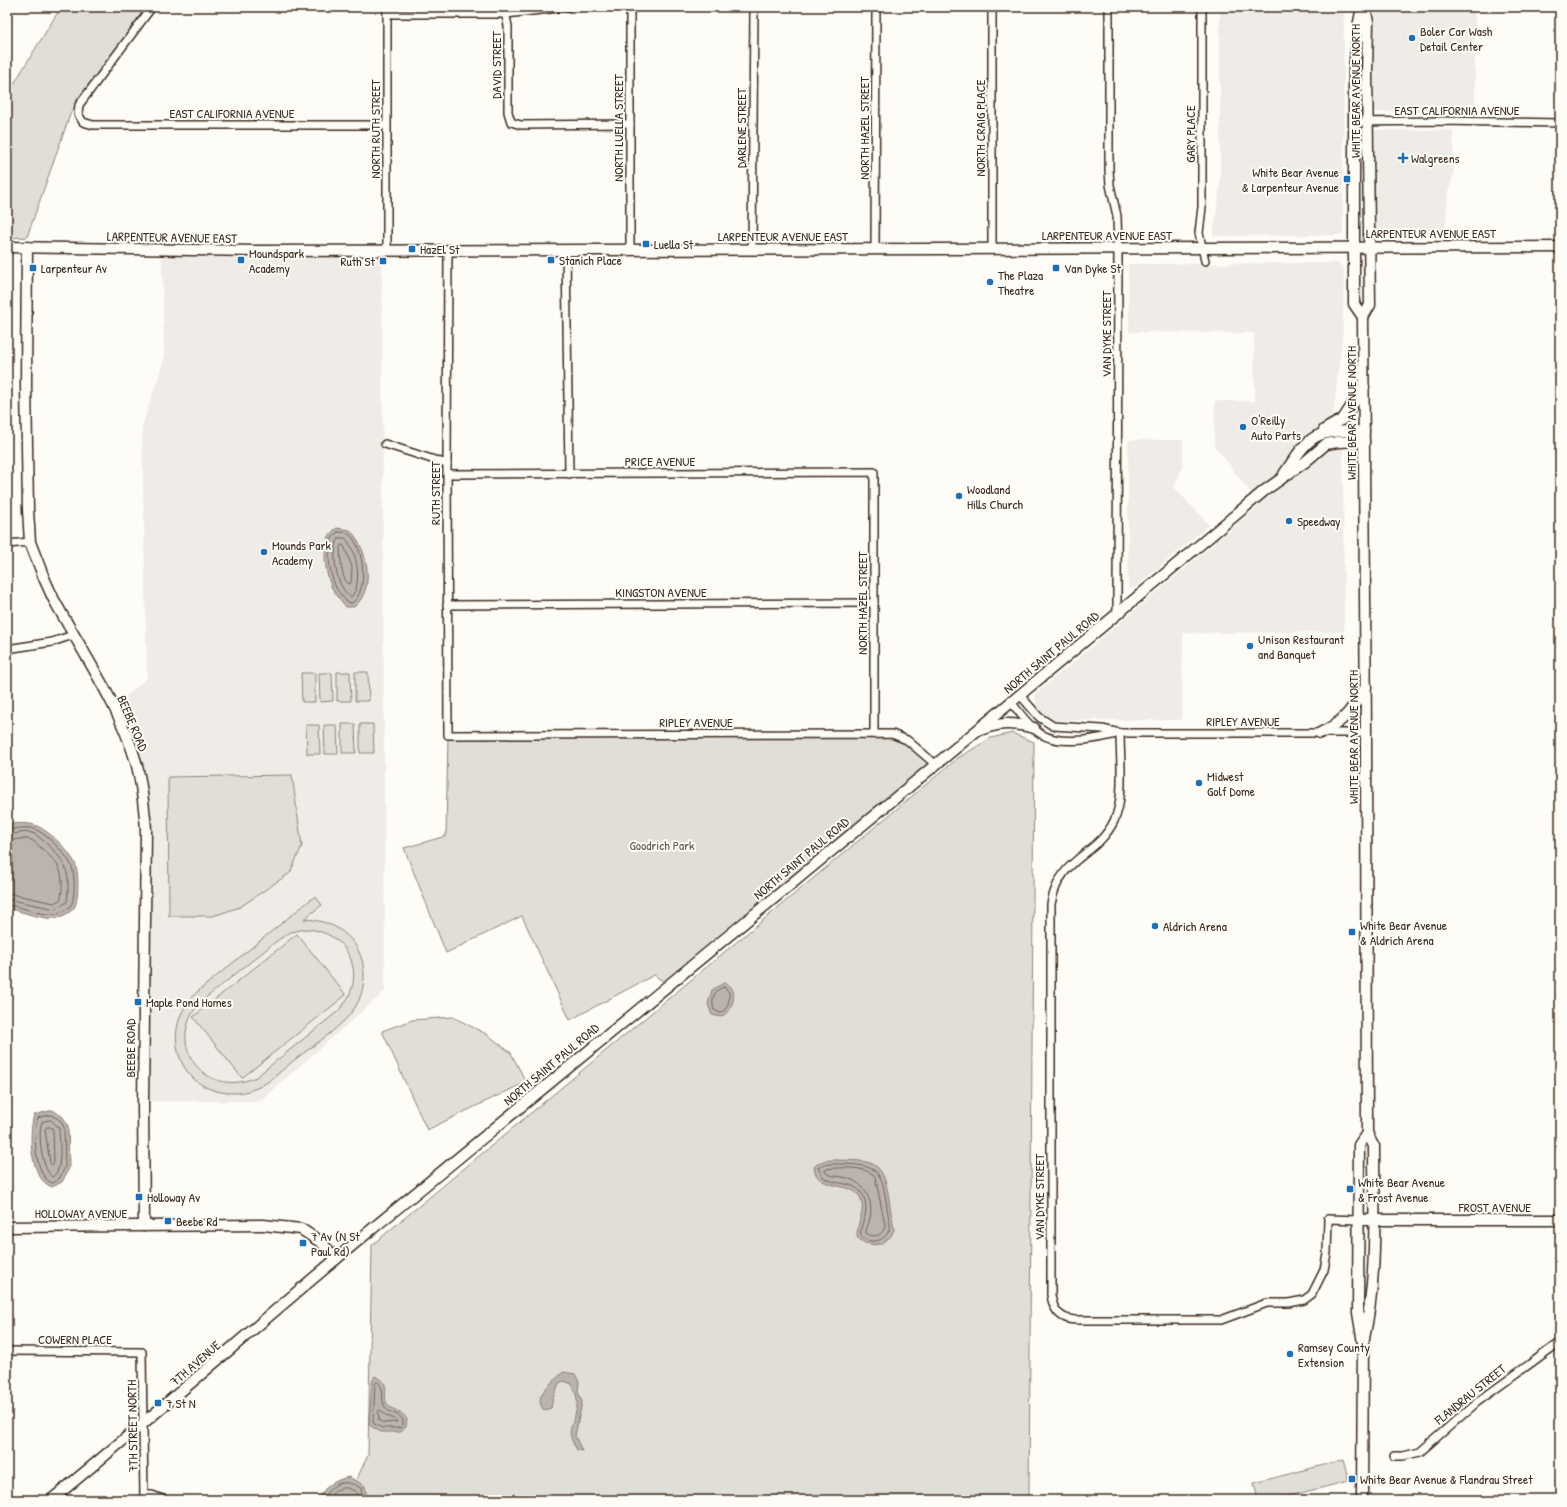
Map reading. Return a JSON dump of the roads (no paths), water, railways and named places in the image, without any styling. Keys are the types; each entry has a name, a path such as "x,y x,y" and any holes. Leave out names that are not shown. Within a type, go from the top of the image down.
{"street":[{"name":"EAST CALIFORNIA AVENUE","path":"152,7 79,105 78,110 80,119 87,124 386,125"},
{"path":"387,11 505,11 568,7"},
{"name":"NORTH LUELLA STREET","path":"630,7 630,250"},
{"name":"DARLENE STREET","path":"752,250 754,7"},
{"name":"NORTH HAZEL STREET","path":"875,249 876,7"},
{"name":"NORTH CRAIG PLACE","path":"992,7 992,249"},
{"name":"VAN DYKE STREET","path":"1109,7 1109,170 1110,185 1117,216 1118,249 1118,614"},
{"name":"GARY PLACE","path":"1202,7 1202,207 1200,233 1205,261"},
{"name":"WHITE BEAR AVENUE NORTH","path":"1363,1343 1370,1313 1374,1220 1374,1146 1367,1133 1363,317 1370,305 1368,246 1368,22 1364,7"},
{"name":"WHITE BEAR AVENUE NORTH","path":"1363,317 1354,304 1354,122 1355,62 1359,22 1364,7"},
{"name":"NORTH RUTH STREET","path":"387,11 387,250"},
{"name":"DAVID STREET","path":"505,11 508,26 508,112 511,122 522,125 630,124"},
{"name":"EAST CALIFORNIA AVENUE","path":"1354,122 1560,123"},
{"name":"LARPENTEUR AVENUE EAST","path":"7,247 176,251 1118,249 1354,246 1560,247"},
{"name":"BEEBE ROAD","path":"27,247 26,384 30,542 44,578 121,724 136,762 144,805 146,829 143,1096 144,1226"},
{"name":"RUTH STREET","path":"448,250 446,464 448,735"},
{"path":"566,250 569,474"},
{"path":"1312,439 1319,432 1342,420 1364,387"},
{"name":"NORTH SAINT PAUL ROAD","path":"1282,477 1296,456 1312,439 1327,432 1364,436"},
{"name":"NORTH SAINT PAUL ROAD","path":"336,1259 1282,477 1305,462 1321,447 1329,443 1364,436"},
{"path":"385,444 446,464"},
{"name":"NORTH HAZEL STREET","path":"874,472 874,734"},
{"name":"PRICE AVENUE","path":"447,474 874,472"},
{"path":"7,544 30,542"},
{"name":"KINGSTON AVENUE","path":"447,605 874,602"},
{"path":"7,649 52,642 73,635"},
{"path":"1320,733 1335,726 1346,717 1366,687"},
{"name":"RIPLEY AVENUE","path":"1020,695 1039,717 1053,726 1102,729 1120,733 1366,733"},
{"name":"RIPLEY AVENUE","path":"1011,702 1034,728 1044,736 1062,739 1102,738 1120,733"},
{"path":"974,733 996,724 1014,723 1034,728"},
{"name":"VAN DYKE STREET","path":"1120,733 1120,794 1116,815 1104,838 1076,859 1063,873 1054,892 1052,904 1050,1295 1053,1307 1063,1317 1074,1320 1221,1320 1267,1303 1289,1303 1304,1300 1312,1294 1324,1270 1327,1253 1328,1219 1359,1220"},
{"name":"RIPLEY AVENUE","path":"448,735 892,734 907,740 935,764"},
{"name":"WHITE BEAR AVENUE NORTH","path":"1362,1500 1363,1343 1358,1313 1359,1146 1367,1133"},
{"name":"FROST AVENUE","path":"1359,1220 1560,1220"},
{"name":"HOLLOWAY AVENUE","path":"7,1227 263,1225 301,1229 322,1243 336,1259"},
{"name":"7TH AVENUE","path":"51,1500 144,1424 336,1259"},
{"name":"FLANDRAU STREET","path":"1394,1456 1403,1456 1420,1452 1476,1403 1560,1342"},
{"name":"COWERN PLACE","path":"7,1351 142,1352"},
{"name":"7TH STREET NORTH","path":"142,1352 144,1498"},
{"path":"144,1498 152,1495 165,1500"}],"water":[{"path":"337,528 350,530 356,538 365,558 367,580 365,590 361,599 354,607 346,607 334,591 331,586 325,563 328,539"},
{"path":"11,823 38,826 51,835 69,853 76,867 78,893 76,904 69,912 53,919 7,908 7,827"},
{"path":"724,983 729,985 734,994 732,1005 721,1017 712,1015 708,1004 712,990"},
{"path":"53,1110 63,1117 68,1126 69,1168 62,1182 52,1187 39,1175 35,1166 32,1156 31,1134 34,1115"},
{"path":"830,1160 867,1162 879,1169 887,1186 894,1230 891,1236 882,1244 868,1244 862,1242 857,1237 862,1207 859,1195 846,1188 829,1184 822,1180 816,1175 814,1167 819,1163"},
{"path":"563,1372 575,1374 579,1382 578,1391 582,1402 575,1436 582,1451 577,1450 570,1432 576,1412 577,1402 572,1384 564,1381 559,1383 551,1408 544,1410 541,1404 540,1399 545,1389"},
{"path":"375,1376 385,1385 388,1406 405,1416 407,1419 406,1427 401,1432 381,1432 369,1425 372,1382"},
{"path":"349,1477 365,1486 367,1500 318,1500 323,1491 330,1484"}],"place":[{"name":"Boler Car Wash Detail Center","path":"1412,38"},
{"name":"Walgreens","path":"1403,158"},
{"name":"White Bear Avenue & Larpenteur Avenue","path":"1347,179"},
{"name":"Luella St","path":"646,244"},
{"name":"HazEl St","path":"412,249"},
{"name":"Moundspark Academy","path":"241,260"},
{"name":"Stanich Place","path":"551,260"},
{"name":"Ruth St","path":"383,261"},
{"name":"Larpenteur Av","path":"33,268"},
{"name":"Van Dyke St","path":"1056,268"},
{"name":"The Plaza Theatre","path":"990,282"},
{"name":"O'Reilly Auto Parts","path":"1243,427"},
{"name":"Woodland Hills Church","path":"959,496"},
{"name":"Speedway","path":"1289,521"},
{"name":"Mounds Park Academy","path":"264,552"},
{"name":"Unison Restaurant and Banquet","path":"1250,646"},
{"name":"Midwest Golf Dome","path":"1199,783"},
{"name":"Aldrich Arena","path":"1155,926"},
{"name":"White Bear Avenue & Aldrich Arena","path":"1352,932"},
{"name":"Maple Pond Homes","path":"138,1002"},
{"name":"White Bear Avenue & Frost Avenue","path":"1350,1189"},
{"name":"Holloway Av","path":"139,1197"},
{"name":"Beebe Rd","path":"168,1221"},
{"name":"7 Av (N St Paul Rd)","path":"303,1243"},
{"name":"Ramsey County Extension","path":"1290,1354"},
{"name":"7 St N","path":"158,1403"},
{"name":"White Bear Avenue & Flandrau Street","path":"1352,1479"}],"park label":[{"name":"Goodrich Park","path":"662,845"}]}
